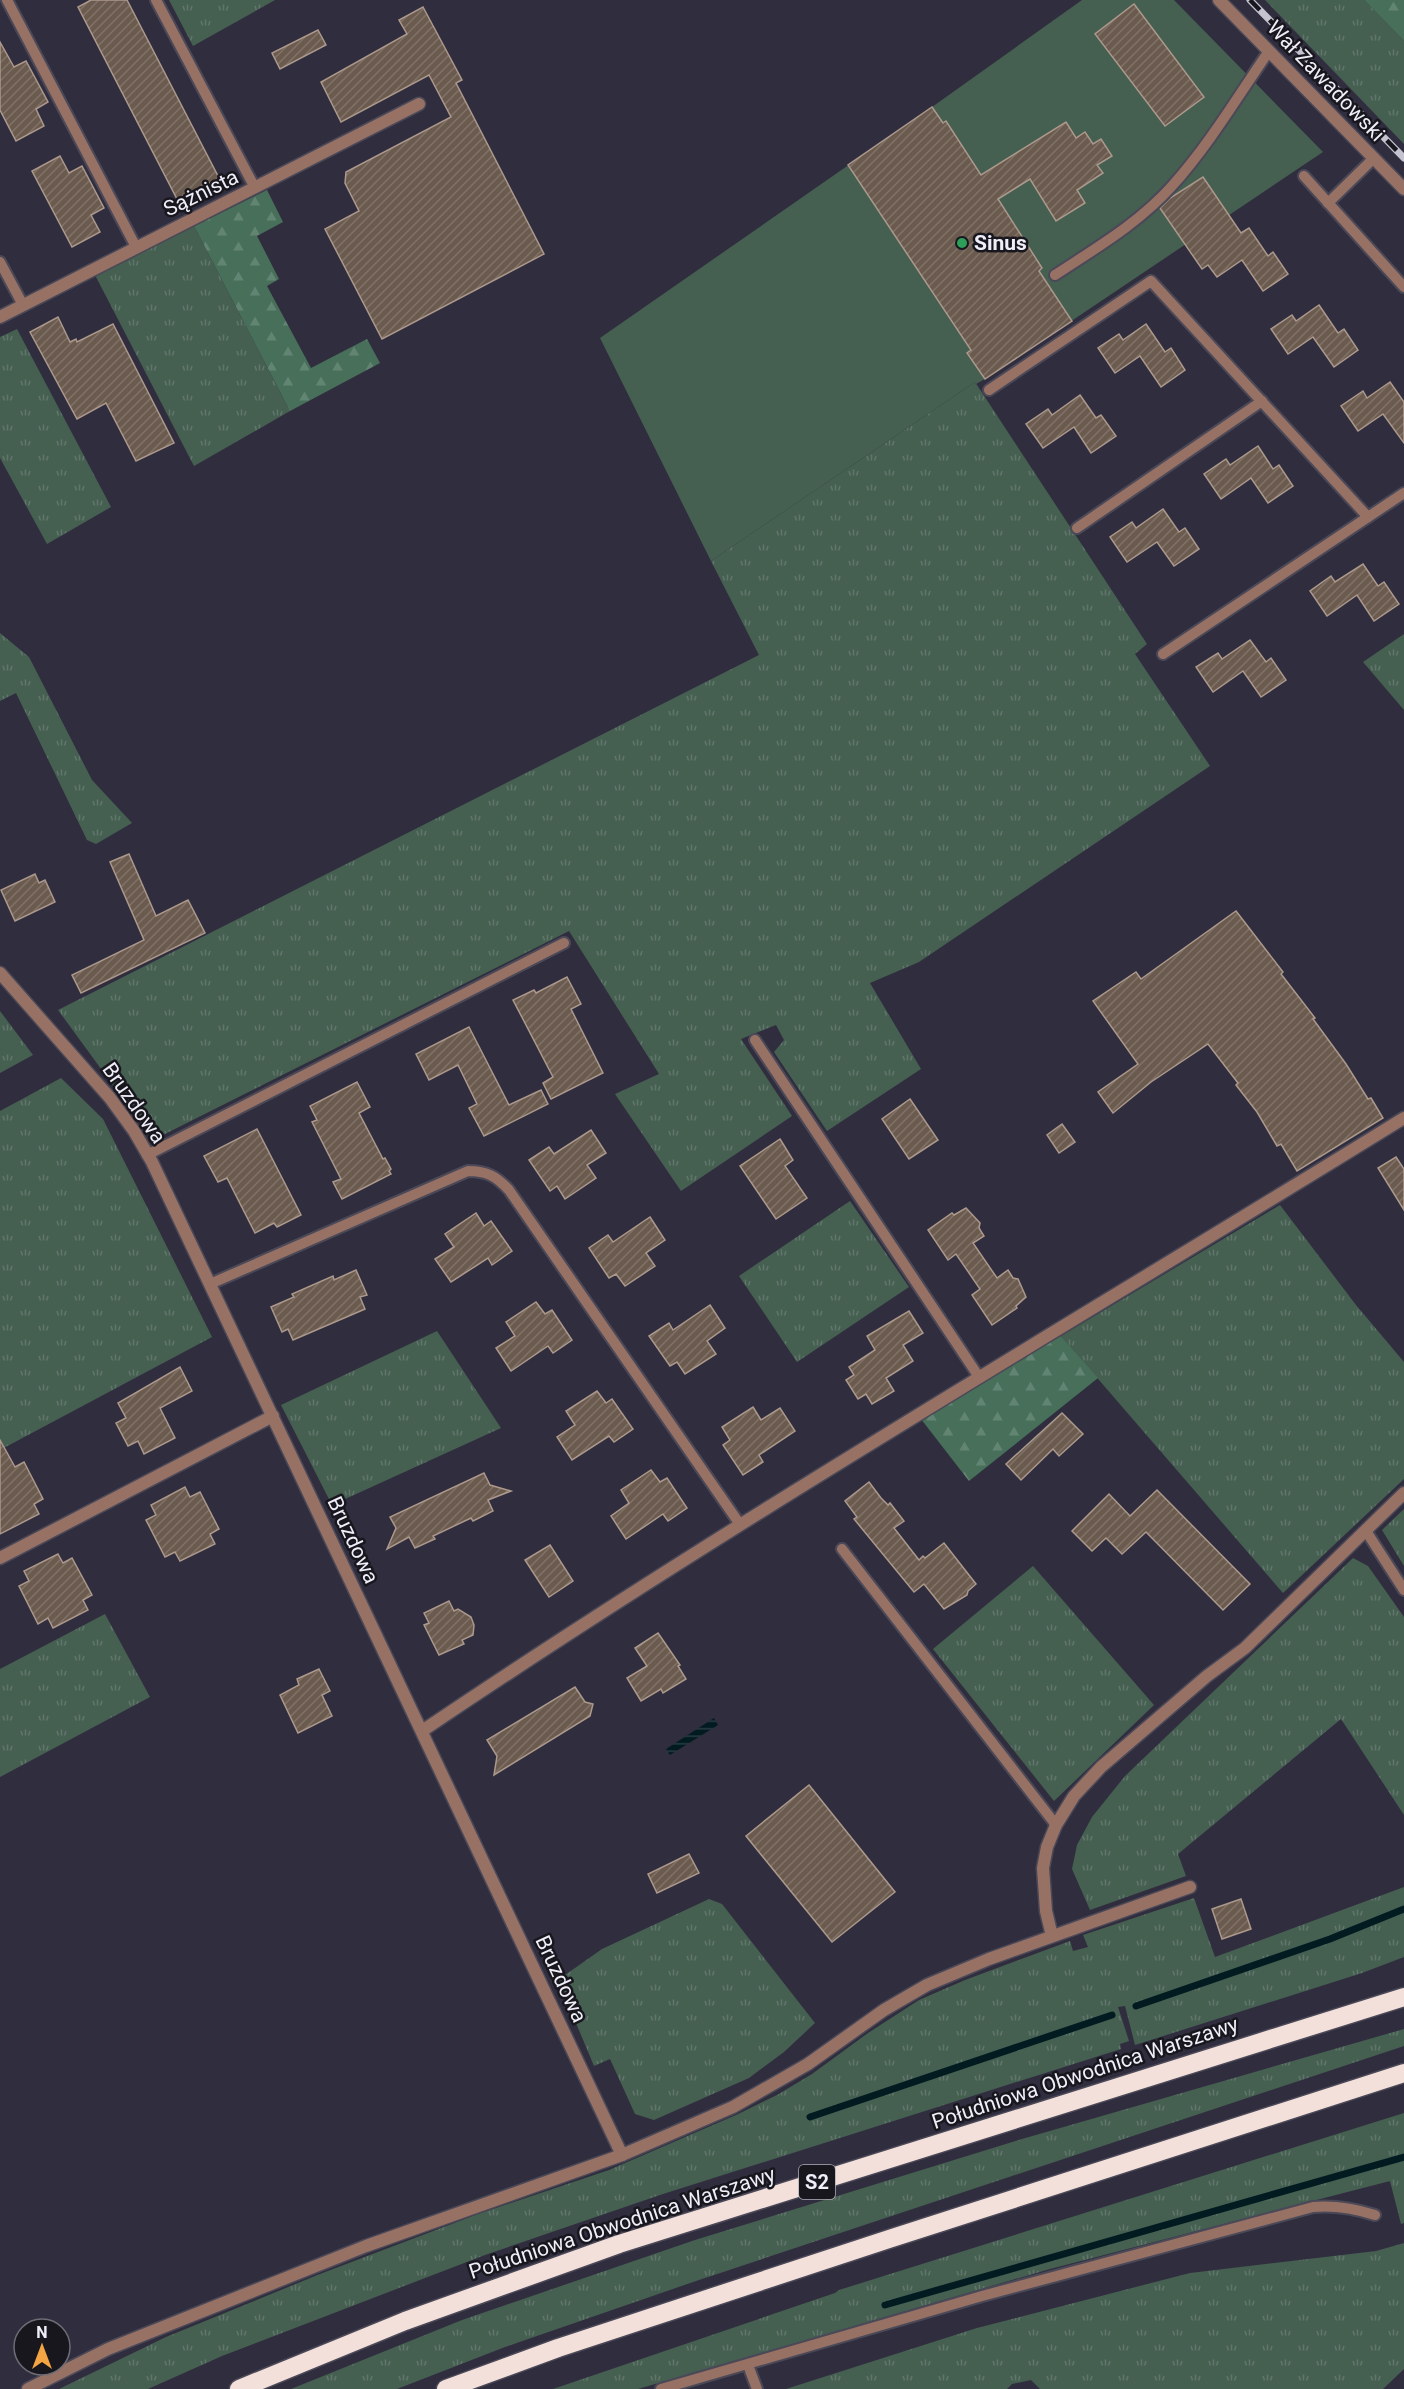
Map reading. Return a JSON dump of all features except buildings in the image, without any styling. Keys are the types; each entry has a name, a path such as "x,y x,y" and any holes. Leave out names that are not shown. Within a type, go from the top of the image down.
{"highway":[{"name":"Południowa Obwodnica Warszawy","path":"239,2389 405,2321 619,2244 1404,1997"},
{"path":"446,2389 558,2348 1404,2073"}],"street":[{"name":"Wał Zawadowski","path":"1219,0 1404,189"},
{"name":"Sążnista","path":"0,317 419,104"},
{"name":"Bruzdowa","path":"0,973 110,1098 147,1155 273,1416 622,2155"},
{"path":"422,1731 546,1646 740,1523 1404,1118"},
{"path":"0,1558 273,1416"},
{"path":"1053,1936 1046,1911 1043,1869 1047,1847 1056,1824 1074,1796 1101,1767 1207,1676 1245,1647 1404,1493"},
{"path":"28,2389 108,2349 355,2251 622,2155 733,2107 772,2087 884,2010 927,1985 989,1959 1190,1887"}],"lane":[{"path":"7,0 136,248"},
{"path":"156,0 255,188"},
{"path":"1055,275 1130,225 1171,187 1193,160 1269,51"},
{"path":"1328,203 1374,158"},
{"path":"1304,176 1404,287"},
{"path":"0,262 23,305"},
{"path":"989,390 1151,281 1368,517"},
{"path":"1077,528 1262,400"},
{"path":"1163,654 1404,494"},
{"path":"147,1155 564,943"},
{"path":"755,1040 979,1377"},
{"path":"210,1284 468,1171 488,1173 497,1177 509,1190 740,1523"},
{"path":"1366,1531 1404,1590"},
{"path":"842,1549 1056,1824"},
{"path":"661,2389 982,2296 1313,2207 1349,2207 1375,2214"},
{"path":"748,2365 757,2389"}],"green space":[{"path":"169,0 275,0 193,46"},
{"name":"Sinus","path":"1082,0 1174,0 1323,152 985,379 976,384 975,382 711,561 600,338"},
{"path":"1265,0 1364,0 1404,41 1404,144"},
{"path":"1364,0 1404,0 1404,41"},
{"path":"267,190 283,222 257,236 279,279 267,286 311,368 367,339 380,363 290,411 194,226"},
{"path":"194,226 290,411 194,466 95,275"},
{"path":"17,329 111,507 47,544 0,458 0,337"},
{"path":"975,382 1147,644 1135,654 1210,766 919,962 870,983 921,1069 827,1131 774,1052 784,1040 776,1025 741,1039 792,1116 681,1191 615,1094 659,1074 569,931 153,1140 58,1010 759,655 711,561"},
{"path":"0,633 29,657 92,780 132,823 96,844 87,840 16,693 0,701"},
{"path":"1404,634 1404,710 1363,662"},
{"path":"0,1011 33,1055 0,1073"},
{"path":"61,1078 103,1119 212,1337 0,1450 0,1111"},
{"path":"850,1201 909,1287 797,1362 739,1276"},
{"path":"1280,1205 1356,1305 1404,1362 1404,1479 1283,1593 1061,1336"},
{"path":"437,1331 501,1428 332,1505 281,1405"},
{"path":"1061,1336 1098,1378 969,1481 921,1419"},
{"path":"1404,1509 1404,1566 1382,1530"},
{"path":"1353,1558 1368,1566 1404,1617 1404,1815 1341,1719 1178,1854 1186,1876 1090,1910 1072,1869 1077,1845 1092,1817 1125,1776"},
{"path":"1033,1566 1154,1705 1054,1801 933,1649"},
{"path":"105,1614 150,1697 0,1777 0,1669"},
{"path":"1404,1887 1404,1957 1362,1973 1135,2045 1125,2006 1118,2007 1129,2041 1120,2044 1121,2049 663,2194 485,2255 222,2356 148,2389 59,2389 166,2337 320,2274 478,2214 609,2170 736,2115 777,2095 812,2074 868,2033 919,2000 965,1980 1070,1941 1073,1951 1088,1947 1083,1935 1194,1898 1215,1957"},
{"path":"709,1899 722,1904 815,2023 784,2052 749,2078 654,2120 635,2114 610,2059 594,2066 558,1980 602,1949"},
{"path":"1404,2029 1404,2046 696,2281 505,2347 397,2389 291,2389 462,2320 695,2240 1022,2139"},
{"path":"1404,2113 1404,2223 1401,2224 1390,2181 1050,2269 638,2389 553,2389 839,2290"},
{"path":"1404,2243 1404,2369 1383,2389 1040,2389 1031,2380 1012,2384 1007,2389 786,2389 977,2328 1190,2273 1376,2251"}],"water":[{"path":"714,1718 718,1725 670,1755 666,1749"}],"waterway":[{"path":"1136,2006 1330,1939 1404,1909"},
{"path":"810,2117 1112,2015"},
{"path":"885,2305 1404,2157"}],"railway":[{"path":"1250,0 1404,158"}],"place":[{"name":"Sinus","path":"962,243"}]}
